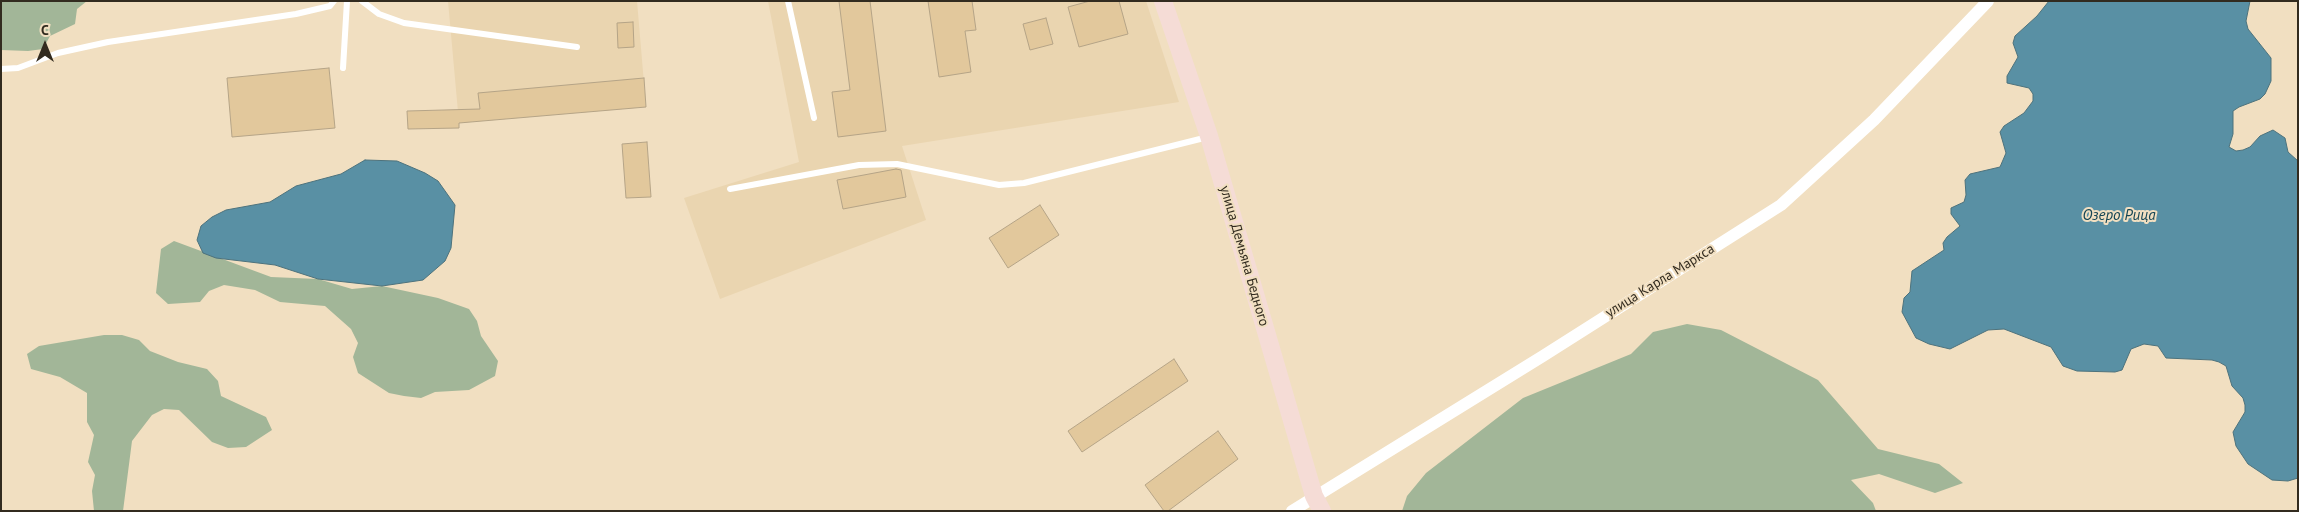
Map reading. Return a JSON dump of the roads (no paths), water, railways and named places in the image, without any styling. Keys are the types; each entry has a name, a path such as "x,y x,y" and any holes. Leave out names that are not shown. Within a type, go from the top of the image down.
{"street":[{"name":"улица Демьяна Бедного","path":"1162,1 1209,136 1318,503"},
{"name":"улица Карла Маркса","path":"1292,511 1318,503 1543,356 1781,205 1874,120 1988,1"}],"lane":[{"path":"1,69 18,68 58,53 108,42 296,14 330,6 334,1"},
{"path":"343,68 347,1"},
{"path":"362,1 379,14 404,24 577,47"},
{"path":"788,1 814,118"},
{"path":"730,189 859,165 897,164 999,185 1024,183 1209,136"}],"water":[{"name":"Озеро Рица","path":"2049,1 2250,1 2246,21 2248,29 2271,58 2271,81 2265,94 2260,99 2233,111 2233,134 2229,147 2236,151 2243,150 2250,147 2260,136 2273,130 2285,138 2288,152 2298,161 2298,478 2288,481 2272,480 2248,464 2236,446 2233,432 2245,412 2245,405 2243,398 2232,386 2226,366 2219,362 2166,358 2158,346 2144,344 2131,349 2122,370 2115,372 2077,371 2063,366 2051,347 2004,329 1988,330 1950,349 1929,344 1916,338 1902,312 1904,298 1910,292 1912,271 1944,250 1943,243 1947,237 1960,226 1951,214 1951,208 1964,202 1966,195 1965,180 1970,174 2000,167 2006,153 2000,132 2004,126 2024,113 2033,101 2033,94 2029,88 2007,83 2007,76 2018,57 2013,43 2015,36 2037,16"},
{"path":"365,160 397,161 425,173 438,181 455,205 451,248 445,261 423,280 382,286 318,279 275,265 216,258 203,253 197,240 201,226 212,217 226,210 270,202 296,186 341,174"}]}
